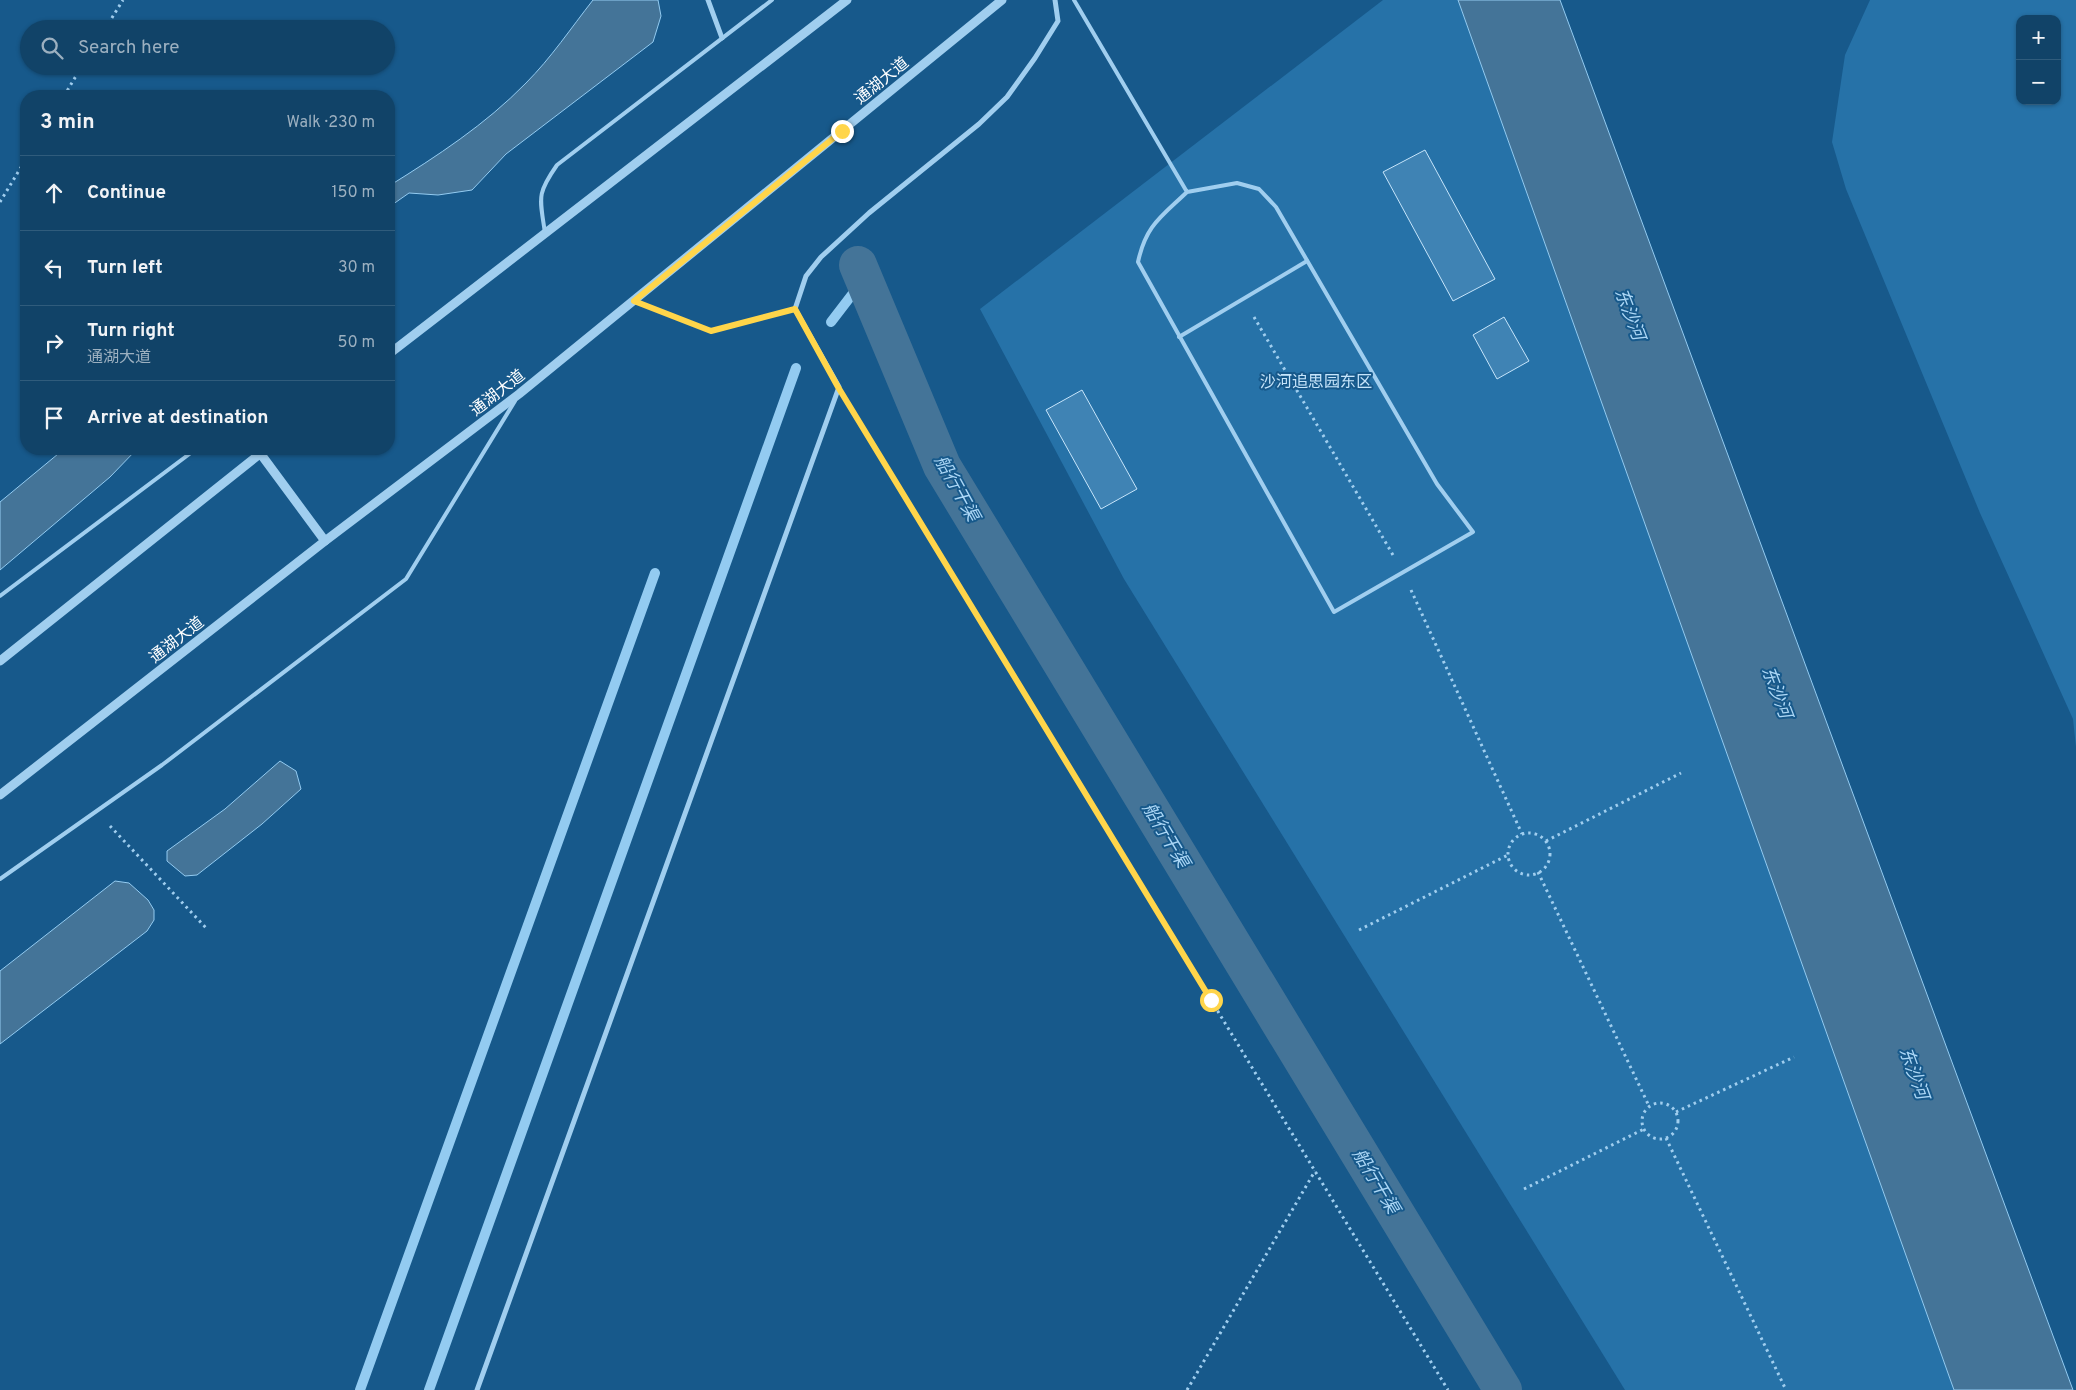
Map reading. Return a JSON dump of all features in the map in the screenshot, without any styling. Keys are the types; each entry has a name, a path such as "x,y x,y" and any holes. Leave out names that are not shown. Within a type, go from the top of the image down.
{"street":[{"path":"708,0 722,38"},
{"path":"395,349 847,0"},
{"name":"通湖大道","path":"0,795 325,541 519,394 1002,0"},
{"path":"477,1390 838,387 795,309 806,276 821,257 869,213 979,124 1007,97 1035,58 1058,21 1056,0"},
{"path":"0,661 258,455"},
{"path":"266,455 325,541"}],"lane":[{"path":"545,233 539,196 543,185 557,164 772,0"},
{"path":"1074,0 1187,192"},
{"path":"1237,183 1259,189 1276,207 1437,484 1473,532 1334,612 1138,262 1143,240 1155,222 1187,192 1237,183"},
{"path":"1179,337 1307,261"},
{"path":"0,879 162,765 406,579 519,394"},
{"path":"0,596 188,455"}],"path":[{"path":"111,20 123,0"},
{"path":"68,90 77,75"},
{"path":"0,202 20,169"},
{"path":"634,301 711,331 795,309"},
{"path":"838,387 1448,1390"},
{"path":"1546,841 1681,773"},
{"path":"96,811 208,930"},
{"path":"1535,833 1546,841 1550,854 1548,862 1538,872 1524,874 1513,868 1508,855 1511,842 1522,834 1535,833"},
{"path":"1359,930 1508,855"},
{"path":"1538,872 1649,1106"},
{"path":"1676,1112 1794,1057"},
{"path":"1661,1102 1673,1107 1676,1112 1677,1128 1666,1138 1652,1137 1644,1128 1642,1116 1649,1106 1661,1102"},
{"path":"1524,1189 1644,1128"},
{"path":"1666,1138 1786,1390"},
{"path":"1187,1390 1315,1171"}],"green space":[{"name":"沙河追思园东区","path":"1383,0 1458,0 1954,1390 1625,1390 1124,579 980,309"},
{"path":"1870,0 2076,0 2076,747 2073,719 1980,513 1846,189 1832,142 1845,55"}],"water":[{"path":"593,0 658,0 661,16 653,42 506,154 472,190 438,195 409,193 395,203 395,182 460,139 494,113 526,83 561,43"},
{"name":"东沙河","path":"1458,0 1560,0 2073,1390 1954,1390"},
{"path":"57,455 131,455 110,477 0,570 0,502"},
{"path":"280,761 296,771 301,789 262,824 197,875 185,876 167,861 167,851 225,809"},
{"path":"115,881 129,883 148,900 154,910 154,920 147,931 0,1044 0,971"}],"building":[{"path":"1425,150 1495,279 1453,301 1383,172"},
{"path":"1504,317 1529,361 1497,379 1473,335"},
{"path":"1082,390 1137,489 1101,509 1046,410"}],"waterway":[{"name":"船行干渠","path":"858,265 942,466 1503,1390"},
{"path":"831,322 864,279"},
{"path":"429,1390 796,368"},
{"path":"360,1390 655,573"}],"route":[{"path":"842,131 634,301 711,331 795,309 838,387 1211,1000"}]}
